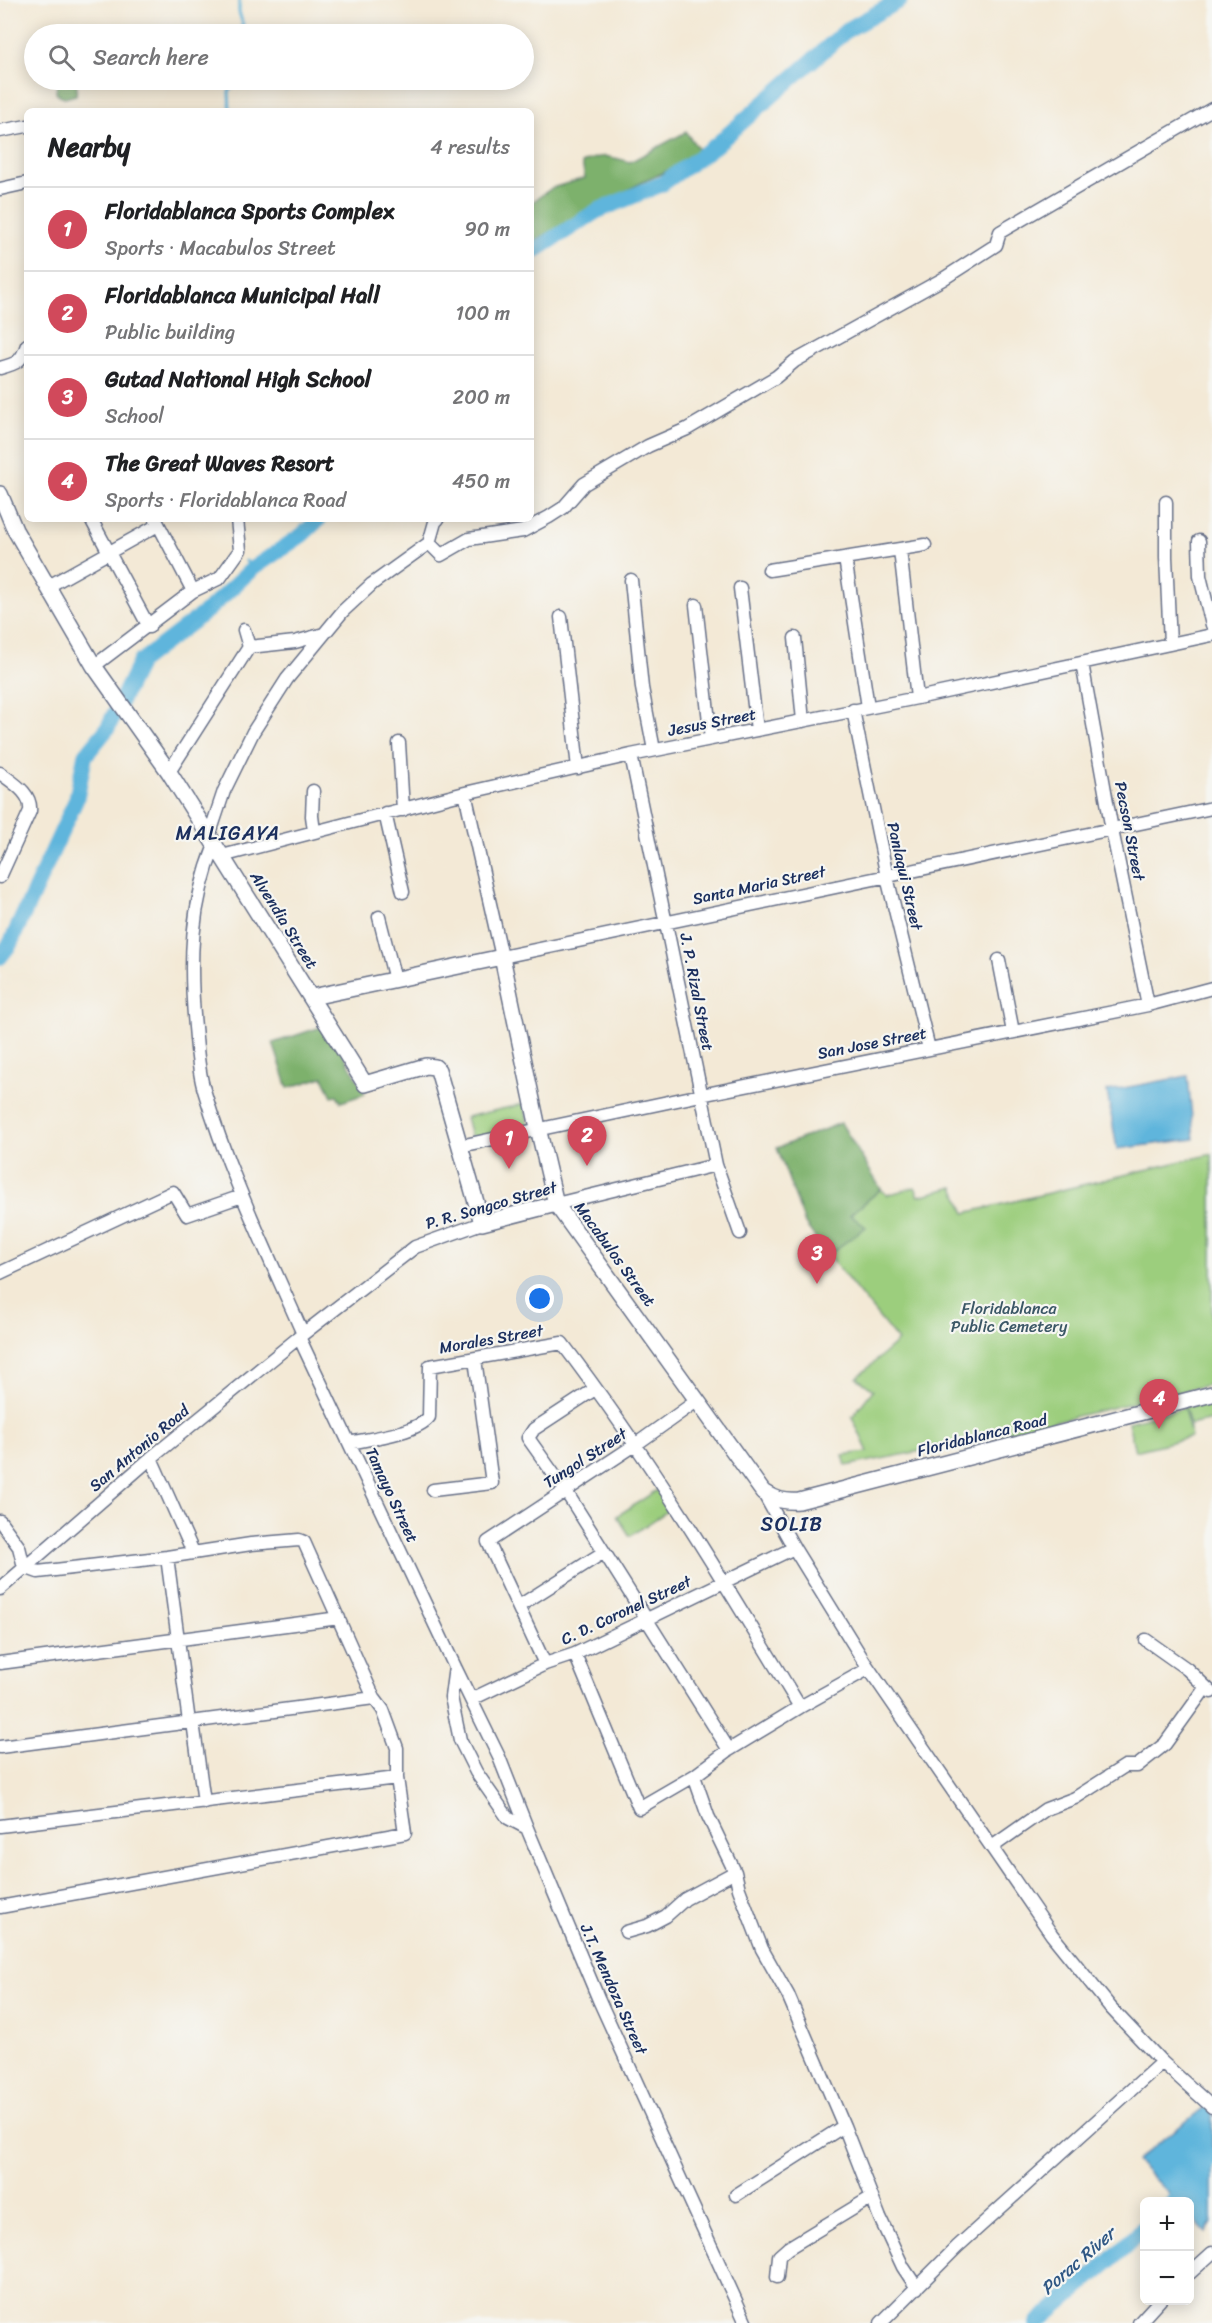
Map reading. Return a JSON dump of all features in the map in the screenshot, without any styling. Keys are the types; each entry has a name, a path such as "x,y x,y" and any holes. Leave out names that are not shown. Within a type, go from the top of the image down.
{"main road":[{"name":"Alvendia Street","path":"0,494 15,530 98,671 169,772 365,1084 426,1066 435,1067 441,1074 460,1146"},
{"name":"Santa Maria Street","path":"312,997 502,957"},
{"name":"Macabulos Street","path":"502,957 556,1204 763,1492"},
{"path":"460,1146 482,1223"},
{"name":"P. R. Songco Street","path":"482,1223 556,1204"},
{"name":"Floridablanca Road","path":"763,1492 783,1502 799,1501 1212,1394"}],"street":[{"path":"435,522 429,543 441,555 469,540 523,531 563,508 584,484 648,446 697,423 776,377 795,361 944,279 996,245 1000,232 1212,109"},
{"path":"0,131 24,127"},
{"path":"0,189 24,184"},
{"path":"0,368 16,363 24,356"},
{"path":"1166,502 1170,645"},
{"path":"92,522 149,627"},
{"path":"45,583 154,522"},
{"path":"157,522 193,591"},
{"path":"98,671 193,591 220,578 240,550 241,522"},
{"path":"1198,541 1200,576 1212,625"},
{"name":"Tamayo Street","path":"429,543 372,584 343,611 287,679 253,732 224,791 210,837 192,940 191,984 198,1061 204,1088 242,1196 349,1443 455,1667"},
{"path":"769,570 926,545"},
{"path":"900,550 917,698"},
{"path":"846,558 868,707"},
{"path":"632,580 642,688 654,750"},
{"path":"740,588 757,730"},
{"path":"696,605 711,739"},
{"path":"561,617 578,768"},
{"path":"169,772 249,647 244,630"},
{"path":"249,647 295,642 324,634"},
{"name":"Jesus Street","path":"210,837 314,831 631,755 917,698 1212,635"},
{"path":"795,638 803,721"},
{"name":"Pecson Street","path":"1082,663 1112,830 1148,1005"},
{"name":"Panlaqui Street","path":"854,710 887,877 928,1048"},
{"path":"399,743 403,810"},
{"name":"J. P. Rizal Street","path":"631,755 716,1165 740,1233"},
{"path":"0,773 25,794 31,804 30,811 0,877"},
{"path":"313,791 314,831"},
{"name":"Macabulos Street","path":"465,793 502,957"},
{"name":"Santa Maria Street","path":"502,957 1212,808"},
{"path":"385,813 403,892"},
{"path":"380,916 396,980"},
{"path":"999,960 1012,1032"},
{"name":"San Jose Street","path":"460,1146 928,1048 1148,1005 1212,988"},
{"name":"P. R. Songco Street","path":"556,1204 716,1165"},
{"path":"0,1273 97,1230 173,1192 187,1215 242,1196"},
{"name":"P. R. Songco Street","path":"301,1336 415,1247 482,1223"},
{"name":"San Antonio Road","path":"0,1589 151,1458 301,1336"},
{"name":"Morales Street","path":"349,1443 407,1430 425,1422 429,1417 430,1366 562,1343 595,1389"},
{"path":"433,1490 492,1483 475,1359"},
{"path":"729,1750 565,1490 528,1438 534,1430 595,1389 635,1445 724,1582 800,1707"},
{"name":"Tungol Street","path":"519,1606 488,1542 635,1445 698,1400"},
{"path":"151,1458 193,1552"},
{"path":"763,1492 794,1548 868,1669 1052,1935 1111,2008 1162,2062 1212,2107"},
{"path":"0,1521 19,1547 24,1567 38,1572 299,1540 304,1542 374,1698 383,1710 397,1749 405,1833 0,1906"},
{"name":"C. D. Coronel Street","path":"472,1700 545,1665 575,1654 794,1548"},
{"path":"545,1665 519,1606 604,1552"},
{"path":"167,1557 204,1802"},
{"path":"0,1663 339,1618"},
{"path":"992,1847 1046,1809 1075,1798 1125,1766 1137,1766 1165,1744 1209,1690 1187,1670 1146,1640"},
{"path":"575,1654 639,1808 694,1776 729,1750 868,1669"},
{"path":"455,1667 451,1697 459,1740 476,1772 508,1818 527,1828"},
{"name":"J.T. Mendoza Street","path":"455,1667 499,1757 595,1990 746,2323"},
{"path":"0,1747 374,1698"},
{"path":"694,1776 708,1816 735,1872 762,1949 788,1995 872,2197 903,2267 917,2288"},
{"path":"0,1826 398,1778"},
{"path":"626,1932 647,1926 666,1916 685,1899 735,1872"},
{"path":"881,2323 957,2247 1162,2062"},
{"path":"736,2195 844,2126"},
{"path":"777,2277 779,2256 788,2248 872,2197"},
{"path":"1194,2269 1212,2253"},
{"path":"1139,2323 1156,2305"}],"green space":[{"path":"56,90 76,90 76,95 65,98 56,93"},
{"path":"686,132 699,150 678,166 643,182 534,241 534,201 552,188 585,178 582,163 605,156 630,162"},
{"path":"327,1025 365,1094 341,1102 337,1095 332,1096 323,1077 288,1088 273,1043"},
{"path":"524,1104 530,1131 473,1144 466,1117"},
{"path":"841,1123 881,1189 850,1215 866,1227 828,1255 805,1224 777,1148"},
{"name":"Floridablanca Public Cemetery","path":"1212,1154 1212,1384 967,1442 846,1466 843,1455 868,1452 852,1417 873,1390 857,1378 898,1341 828,1255 865,1227 850,1215 881,1189 887,1195 915,1187 919,1196 954,1187 965,1213"},
{"path":"1212,1400 1212,1420 1190,1425 1185,1407"},
{"path":"1184,1408 1191,1437 1135,1451 1128,1422"},
{"path":"657,1490 669,1510 630,1536 617,1516"}],"water":[{"path":"1188,1076 1194,1139 1117,1149 1107,1091"},
{"path":"1212,2101 1212,2223 1206,2232 1194,2219 1194,2197 1172,2197 1136,2161"}],"waterway":[{"path":"239,0 239,12 243,24"},
{"path":"534,251 597,211 662,184 716,145 847,30 900,0"},
{"path":"230,90 230,108"},
{"path":"0,957 10,944 76,800 85,756 107,729 140,662 208,610 252,569 302,535 316,522"},
{"path":"246,561 252,569"},
{"name":"Porac River","path":"1177,2197 1212,2156"},
{"name":"Porac River","path":"1037,2323 1111,2260 1140,2232"}],"place":[{"name":"Floridablanca Municipal Hall","path":"587,1166"},
{"name":"Floridablanca Sports Complex","path":"509,1169"},
{"name":"Gutad National High School","path":"817,1284"},
{"name":"The Great Waves Resort","path":"1159,1429"}],"district":[{"name":"MALIGAYA","path":"228,833"},
{"name":"SOLIB","path":"792,1524"}]}
